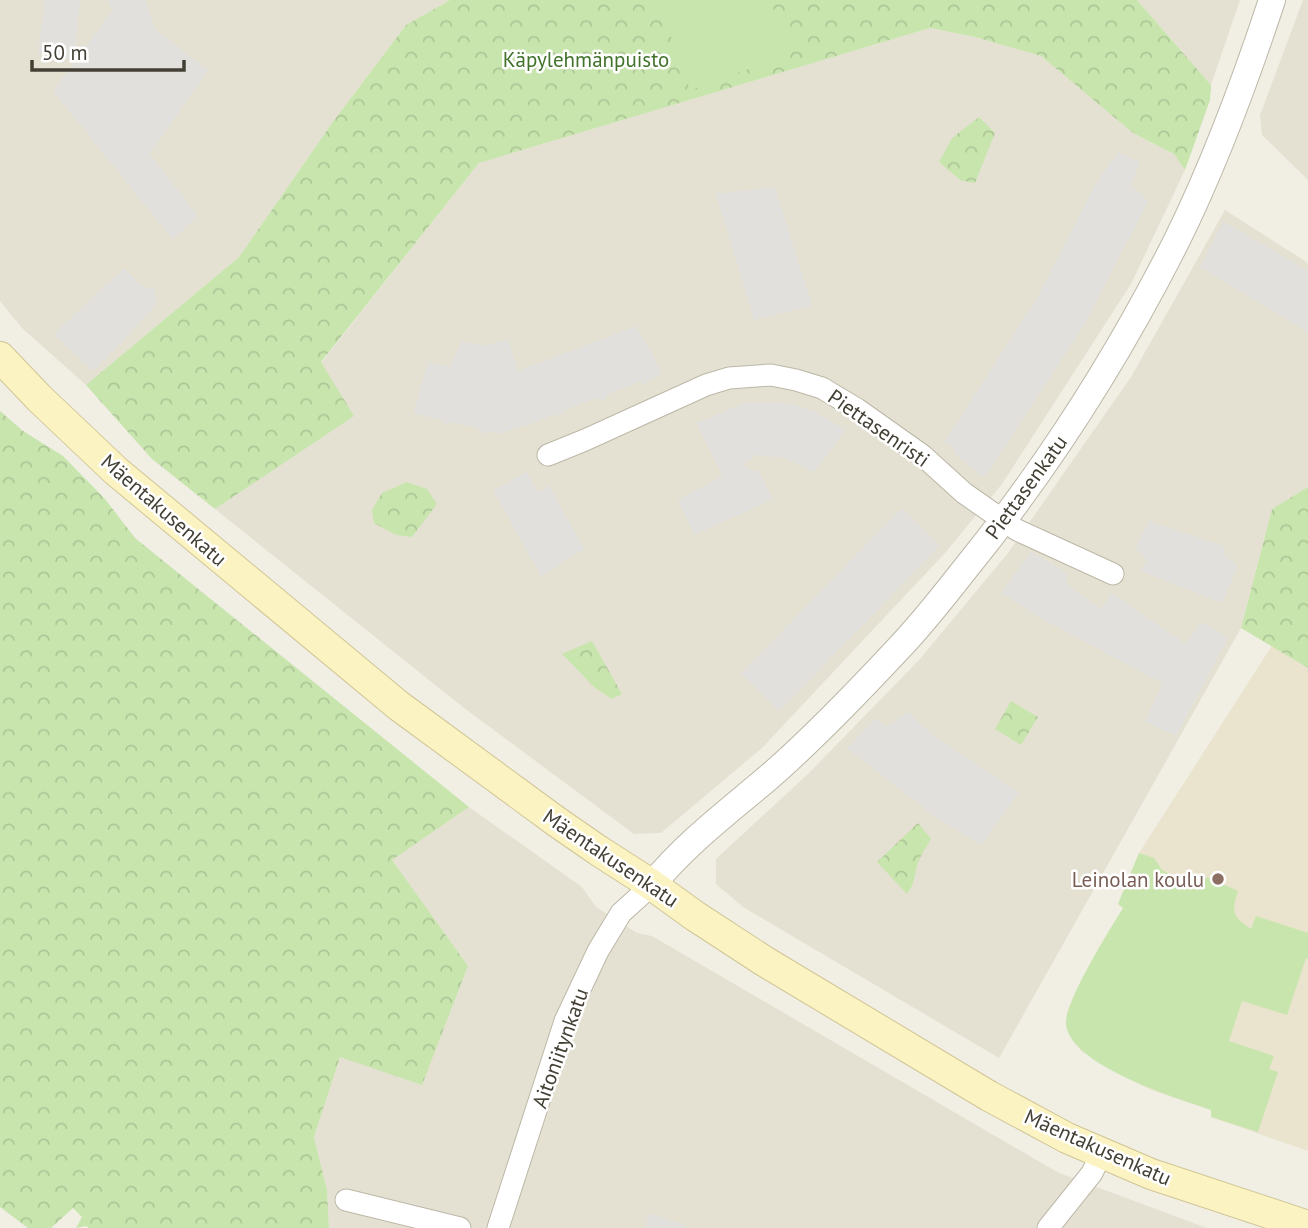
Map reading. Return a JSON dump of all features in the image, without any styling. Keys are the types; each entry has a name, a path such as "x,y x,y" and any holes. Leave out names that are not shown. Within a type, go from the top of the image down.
{"main road":[{"name":"Mäentakusenkatu","path":"0,357 116,471 399,706 557,822 695,916 764,961 989,1096 1068,1138 1151,1174 1308,1226"}],"street":[{"name":"Piettasenkatu","path":"652,885 696,838 771,776 838,712 901,645 1003,521 1049,458 1096,386 1177,239 1217,151 1250,68 1272,0"},
{"name":"Piettasenristi","path":"548,455 706,385 729,378 771,375 796,380 822,388 857,409 922,455 964,493 1017,530 1113,574"},
{"name":"Aitoniitynkatu","path":"498,1228 565,1021 598,951 621,913 652,885"},
{"path":"1048,1228 1092,1173 1102,1152"},
{"path":"346,1200 460,1228"}],"shaded area":[{"path":"0,0 450,0 406,25 332,123 239,257 86,385 22,328 0,301"},
{"path":"45,0 80,0 74,60 38,53"},
{"path":"108,0 145,0 155,29 208,70 150,154 198,216 173,240 53,91 112,11"},
{"path":"1137,0 1240,0 1211,85"},
{"path":"1303,0 1308,0 1308,180 1262,135 1260,115"},
{"path":"930,28 975,37 1041,56 1133,133 1174,154 1185,170 1131,284 1002,484 945,553 762,748 661,833 634,834 464,708 215,509 353,416 321,363 479,163"},
{"path":"1118,152 1140,162 1131,185 1148,201 1085,324 984,478 944,442 1037,298 1098,180"},
{"path":"775,187 812,306 754,320 716,194"},
{"path":"1225,210 1308,263 1308,487 1272,509 1241,628 999,1058 743,907 716,884 716,859 810,772 919,660 1008,553 1131,377"},
{"path":"1223,221 1308,271 1308,332 1200,267"},
{"path":"124,268 143,287 154,288 157,301 154,308 93,372 54,334"},
{"path":"636,326 654,356 661,375 643,385 641,381 606,395 607,399 600,401 598,397 563,411 563,414 556,417 555,414 497,434 487,431 486,434 479,432 480,429 452,422 450,425 413,413 428,362 450,367 461,341 484,346 508,339 518,371"},
{"path":"747,402 788,403 816,412 846,430 814,472 785,458 755,455 744,465 748,469 759,471 773,499 695,535 678,500 722,476 696,423"},
{"path":"527,472 538,492 549,485 584,549 541,576 493,490"},
{"path":"901,508 940,546 779,711 741,674"},
{"path":"1149,521 1224,546 1224,554 1238,566 1222,603 1140,571 1147,560 1135,548"},
{"path":"1031,551 1068,574 1065,583 1101,609 1111,593 1186,644 1201,622 1228,638 1176,736 1145,721 1162,683 1042,619 1001,593"},
{"name":"Leinolan koulu","path":"1273,644 1308,665 1308,1151 1211,1117 1211,1110 1151,1090 1110,1069 1081,1051 1069,1034 1066,1023 1093,958 1123,908 1118,904 1139,853"},
{"path":"908,712 933,735 1019,792 982,845 938,819 847,748 875,718 886,727"},
{"path":"469,807 582,887 596,907 637,933 652,936 1059,1173 1207,1228 329,1228 327,1190 314,1137 340,1056 422,1084 468,966 391,860"},
{"path":"649,1213 682,1224 688,1228 645,1228"}],"green space":[{"name":"Käpylehmänpuisto","path":"450,0 1137,0 1211,85 1210,100 1185,170 1174,154 1133,133 1041,56 975,37 930,28 479,163 321,362 354,416 215,509 152,459 86,385 239,257 332,123 406,25"},
{"path":"658,0 770,0 791,54 690,90"},
{"path":"979,117 995,133 975,183 960,180 939,162 952,138"},
{"path":"0,411 23,431 63,456 105,499 135,538 469,807 392,860 468,966 422,1085 340,1057 314,1137 327,1190 329,1228 76,1228 82,1217 73,1208 51,1228 28,1228 0,1207"},
{"path":"407,482 427,489 437,504 412,537 396,535 374,523 372,510 382,493"},
{"path":"1308,487 1308,668 1241,628 1272,509"},
{"path":"592,641 622,694 612,699 594,687 562,654"},
{"path":"1011,701 1038,717 1021,745 995,729"},
{"path":"918,823 931,839 907,894 877,862"},
{"path":"1139,853 1154,858 1162,870 1184,882 1197,885 1207,877 1238,891 1235,914 1251,929 1256,916 1308,933 1308,959 1306,958 1287,1015 1242,1001 1229,1041 1274,1056 1269,1069 1278,1072 1258,1132 1211,1117 1211,1110 1151,1089 1105,1067 1072,1039 1066,1024 1072,1000 1123,908 1118,904"}],"place":[{"name":"Leinolan koulu","path":"1218,879"}]}
